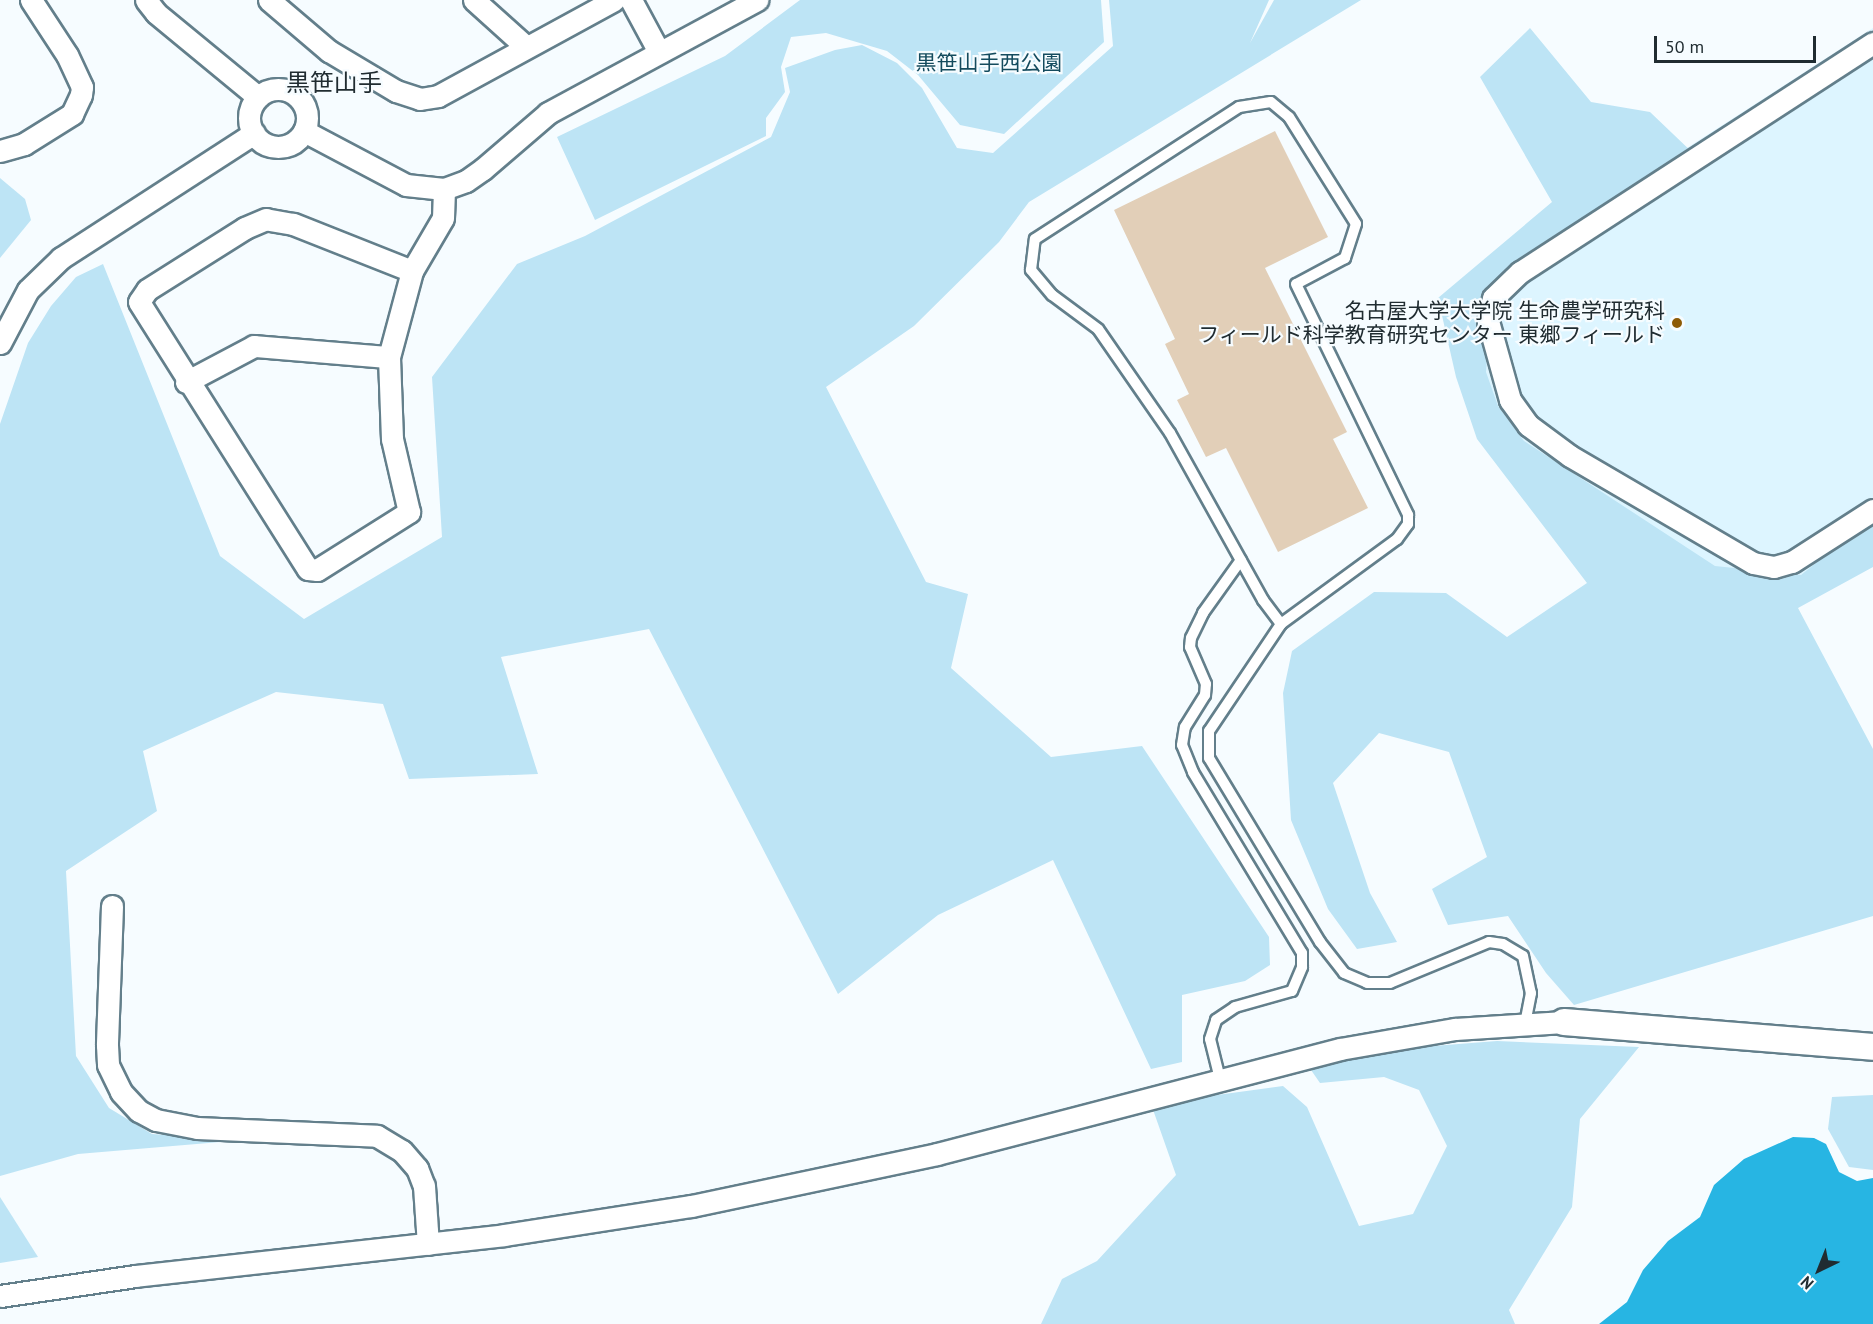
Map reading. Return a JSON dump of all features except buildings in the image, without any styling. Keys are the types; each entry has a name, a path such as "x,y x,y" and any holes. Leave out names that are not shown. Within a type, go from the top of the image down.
{"street":[{"path":"0,151 24,144 72,114 81,96 82,87 67,55 31,0"},
{"path":"146,0 258,97"},
{"path":"269,0 330,51 412,98 438,96 525,46 614,0"},
{"path":"474,0 525,46"},
{"path":"631,0 659,52"},
{"path":"304,131 406,185 444,189 466,181 483,169 548,113 757,0"},
{"path":"1873,43 1709,153 1520,272 1493,298 1488,321 1510,400 1528,425 1570,456 1754,563 1774,567 1792,562 1873,510"},
{"path":"273,89 298,97 307,114 304,131 296,141 277,147 254,133 250,114 258,97 273,89"},
{"path":"0,343 28,290 60,258 254,133"},
{"path":"412,271 294,224 275,219 255,222 141,297 139,306 304,568 313,571 409,512 392,439 389,357 412,271 443,218 444,189"},
{"path":"186,382 254,346 389,357"},
{"path":"112,906 107,1045 108,1065 121,1092 139,1111 156,1120 197,1128 377,1136 402,1150 417,1168 424,1186 428,1244"},
{"path":"0,1296 135,1276 428,1244 657,1212 836,1178 1340,1049 1455,1029 1564,1022 1873,1047"}],"lane":[{"path":"1281,624 1241,560 1170,433 1098,329 1052,295 1031,270 1035,239 1239,107 1271,102 1289,117 1356,224 1345,258 1296,284 1408,515 1397,539 1281,624 1209,731 1207,746 1213,769 1325,949 1344,973 1368,983 1390,983 1489,942 1503,944 1523,956 1531,993 1525,1024"},
{"path":"1220,1079 1210,1039 1216,1020 1235,1007 1292,992 1302,968 1302,953 1193,771 1182,745 1185,727 1205,695 1206,684 1190,647 1191,638 1203,613 1241,560"}],"shaded area":[{"name":"名古屋大学大学院 生命農学研究科 フィールド科学教育研究センター 東郷フィールド","path":"1873,28 1873,547 1732,602 1502,440 1474,369 1488,276"}],"green space":[{"name":"黒笹山手西公園","path":"800,0 1101,0 1104,42 1004,134 960,125 918,75 887,51 826,33 791,37 781,67 785,92 766,118 766,136 595,220 557,137 725,56"},
{"path":"1109,0 1269,0 1250,43 1274,0 1361,0 1029,202 999,242 914,326 826,387 926,582 968,594 951,668 1051,757 1142,746 1269,937 1270,965 1245,981 1182,995 1182,1062 1151,1069 1053,860 938,915 838,994 649,629 501,657 538,774 409,779 383,704 276,692 143,751 157,811 66,871 76,1056 109,1108 152,1134 244,1140 78,1154 0,1176 0,424 28,343 51,306 76,277 103,264 220,556 304,619 442,537 432,377 517,264 585,236 771,137 790,92 785,68 835,50 862,45 897,63 922,88 957,148 993,153 1113,46"},
{"path":"1530,28 1591,102 1650,112 1695,155 1492,290 1486,372 1498,406 1524,441 1715,566 1801,575 1873,517 1873,567 1798,608 1873,749 1873,916 1574,1005 1546,973 1508,916 1448,925 1432,889 1487,857 1449,752 1379,733 1333,783 1370,893 1397,942 1357,949 1328,909 1291,820 1283,693 1292,651 1374,592 1446,593 1507,637 1587,583 1477,439 1456,377 1438,298 1552,202 1480,77"},
{"path":"0,178 25,199 31,220 0,258"},
{"path":"1497,1041 1639,1047 1580,1119 1572,1207 1509,1310 1515,1324 1041,1324 1062,1279 1097,1261 1176,1175 1151,1104 1283,1086 1307,1107 1359,1226 1413,1214 1447,1146 1419,1090 1384,1077 1320,1083 1311,1070 1357,1052"},
{"path":"1873,1095 1873,1170 1849,1167 1828,1129 1832,1097"},
{"path":"0,1197 38,1257 0,1263"}],"water":[{"path":"1793,1137 1814,1138 1826,1144 1839,1172 1857,1181 1873,1178 1873,1324 1599,1324 1627,1302 1643,1270 1668,1241 1700,1217 1714,1185 1744,1159"}],"place":[{"name":"名古屋大学大学院 生命農学研究科 フィールド科学教育研究センター 東郷フィールド","path":"1677,323"}],"district":[{"name":"黒笹山手","path":"334,83"}]}
